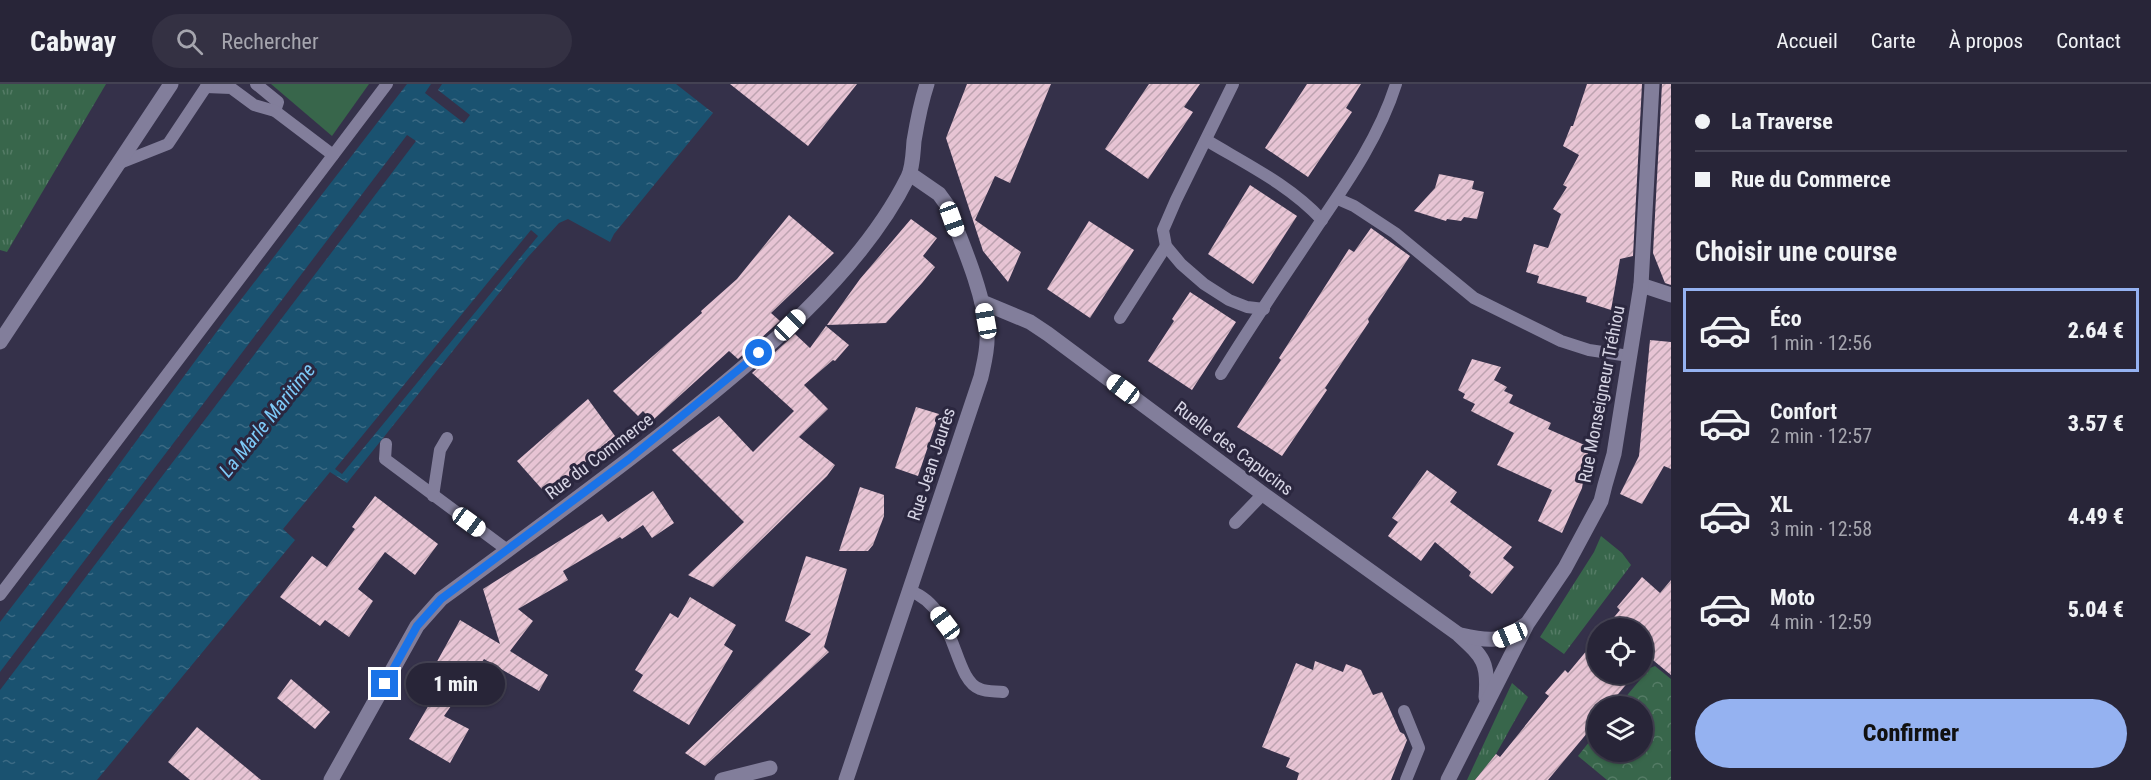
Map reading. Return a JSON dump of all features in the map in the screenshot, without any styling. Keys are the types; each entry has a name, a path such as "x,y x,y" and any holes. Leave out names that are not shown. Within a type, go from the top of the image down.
{"street":[{"path":"0,342 171,84"},
{"path":"910,174 927,84"},
{"name":"Rue Monseigneur Tréhiou","path":"1448,780 1527,624 1565,568 1601,501 1614,454 1641,285 1652,84"},
{"name":"Rue Jean Jaurès","path":"846,780 981,377 987,337 982,302 947,205 939,194 910,174"},
{"name":"Rue du Commerce","path":"331,780 424,616 441,599 506,549 629,459 778,338 859,251 881,222 910,174"},
{"path":"1641,285 1671,295"},
{"name":"Ruelle des Capucins","path":"982,302 1030,322 1048,334 1263,494 1458,634 1478,652 1485,664 1488,677 1485,703"},
{"name":"Ruelle des Capucins","path":"1458,634 1481,640 1498,640 1527,624"},
{"path":"722,780 770,768"}],"lane":[{"path":"256,84 278,102 275,111"},
{"path":"0,595 387,84"},
{"path":"1233,84 1176,200 1164,230 1166,246 1180,264 1204,284 1229,300 1247,307 1264,309"},
{"path":"1221,374 1338,199 1378,129 1395,84"},
{"path":"120,163 168,144 207,85 231,88 254,105 275,111 333,155"},
{"path":"1206,140 1276,181 1309,206 1322,220"},
{"path":"1338,199 1354,206 1395,233 1474,298 1561,341 1589,350 1629,357"},
{"path":"1120,318 1166,246"},
{"path":"433,496 440,450 447,438"},
{"path":"387,444 385,459 506,549"},
{"path":"1236,523 1263,494"},
{"path":"910,591 921,595 945,623 970,682 980,689 1003,692"},
{"path":"1404,711 1419,748 1406,780"}],"green space":[{"path":"0,84 106,84 7,252 0,250"},
{"path":"271,84 369,84 332,136"},
{"path":"1601,536 1622,553 1631,565 1591,618 1587,618 1587,623 1564,654 1540,637 1594,552"},
{"path":"1653,667 1671,679 1671,780 1607,780 1578,756 1587,745 1587,762 1653,762 1653,696 1626,696 1637,684 1653,684"},
{"path":"1512,683 1528,697 1496,754 1475,780 1467,780"}],"water":[{"name":"La Marle Maritime","path":"407,84 676,84 713,113 614,234 610,242 568,219 559,223 528,257 347,483 330,472 283,529 295,540 97,780 0,780 0,622 226,319"}],"pier":[{"path":"431,84 442,84 438,90 470,115 464,123 425,93"},
{"path":"407,135 416,141 0,690 0,672"},
{"path":"531,230 538,236 342,474 335,469"}],"building":[{"path":"730,84 857,84 808,146"},
{"path":"967,84 1051,84 1010,183 995,176 975,220 1021,252 1008,282 983,251 946,138"},
{"path":"1149,84 1200,84 1184,107 1193,112 1148,179 1105,149"},
{"path":"1307,84 1361,84 1346,108 1352,112 1308,177 1265,148"},
{"path":"1587,84 1642,84 1633,256 1620,259 1611,310 1586,302 1587,297 1537,283 1539,276 1526,272 1534,244 1548,248 1561,214 1553,209 1567,187 1563,185 1579,155 1563,146 1573,126"},
{"path":"1662,84 1671,84 1671,285 1665,283 1653,253"},
{"path":"1439,174 1474,181 1472,189 1484,192 1477,219 1464,217 1461,221 1447,219 1446,221 1414,211 1435,188"},
{"path":"1250,185 1297,216 1253,284 1208,254"},
{"path":"789,215 834,253 771,313 780,321 738,359 729,351 652,421 643,411 638,416 613,391 737,279"},
{"path":"911,219 937,238 923,256 935,267 886,323 827,325 860,279"},
{"path":"1089,221 1134,250 1090,318 1047,289"},
{"path":"1371,228 1410,256 1325,388 1327,390 1282,456 1237,427 1349,249 1354,252"},
{"path":"1190,292 1236,322 1192,390 1148,361"},
{"path":"826,326 849,345 835,361 833,360 804,385 828,409 799,437 835,465 827,476 713,587 688,575 744,522 672,450 719,416 753,452 794,411 752,373 795,334 810,348"},
{"path":"1650,340 1671,342 1671,469 1664,466 1642,504 1620,494 1639,456"},
{"path":"1472,359 1501,367 1494,380 1507,387 1504,391 1513,395 1509,403 1551,423 1548,429 1589,447 1582,488 1562,533 1538,521 1552,490 1497,465 1514,433 1471,411 1475,404 1463,398 1465,394 1458,390"},
{"path":"588,399 615,436 548,496 517,461"},
{"path":"916,407 939,414 918,476 895,468"},
{"path":"1427,470 1457,492 1450,502 1512,547 1503,558 1514,567 1492,594 1469,576 1471,572 1435,542 1421,561 1388,536 1398,522 1392,518"},
{"path":"860,487 884,495 884,516 873,545 868,551 839,551"},
{"path":"653,491 674,523 652,538 643,525 622,539 620,537 563,571 568,580 518,609 533,621 510,651 548,675 539,691 484,659 444,716 469,729 450,763 409,739 447,674 434,667 460,620 500,644 483,589 602,514 608,522"},
{"path":"375,496 438,544 415,575 385,552 358,589 373,601 349,637 325,620 320,626 280,597 312,556 327,567 355,529 352,527"},
{"path":"806,556 847,569 824,647 829,652 705,766 685,753 811,634 785,621"},
{"path":"1642,577 1660,593 1671,580 1671,675 1653,660 1653,618 1613,618 1620,610 1617,607"},
{"path":"690,597 736,625 724,645 733,651 689,725 633,691 643,675 635,670 670,613 678,618"},
{"path":"1587,650 1587,684 1627,684 1616,696 1587,696 1587,733 1548,780 1475,780 1496,754 1500,757 1549,696 1545,693 1565,670 1568,673"},
{"path":"1315,661 1343,672 1346,664 1361,670 1373,695 1382,692 1400,732 1407,740 1391,780 1297,780 1299,773 1286,767 1290,758 1262,747 1296,663 1313,670"},
{"path":"291,679 330,712 315,729 277,698"},
{"path":"197,727 261,780 190,780 168,762"}],"route":[{"path":"385,684 417,626 441,599 629,459 759,353"}]}
